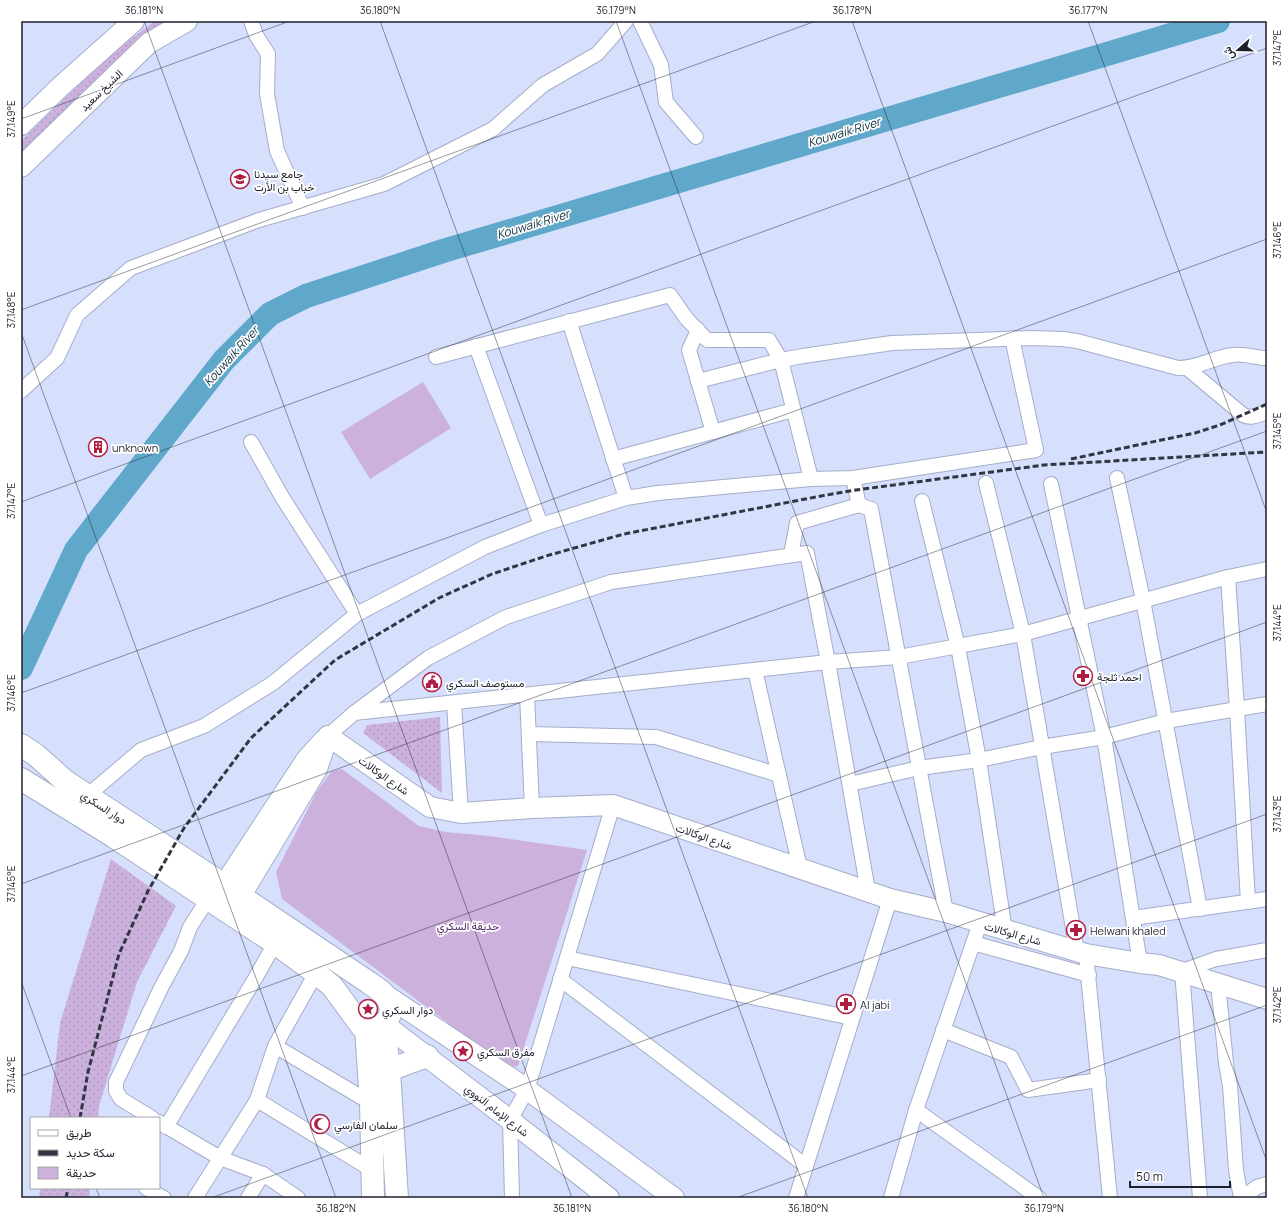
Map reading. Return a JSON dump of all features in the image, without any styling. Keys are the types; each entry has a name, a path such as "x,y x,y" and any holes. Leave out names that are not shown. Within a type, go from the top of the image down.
{"main road":[{"name":"دوار السكري","path":"21,745 36,755 65,782 232,891 368,982 386,996 391,1007 388,1020 375,1027"},
{"path":"21,761 65,782"},
{"path":"21,779 113,836 275,944 332,986 359,1023 375,1027"},
{"path":"21,786 50,798"},
{"path":"375,1027 389,1070 397,1198"},
{"path":"373,1198 371,1103 375,1027"},
{"path":"389,1070 427,1056"}],"street":[{"path":"21,125 60,87 134,21"},
{"name":"الشيخ سعيد","path":"21,167 149,43 186,21"},
{"path":"251,21 256,35 268,54 267,94 277,152 303,208"},
{"path":"21,391 57,358 77,315 131,268 259,220 384,184 493,129 543,85 597,54 626,21"},
{"path":"640,21 662,65 666,102 696,137"},
{"path":"436,357 670,295 686,318 707,340 769,340 781,360 811,479"},
{"path":"569,322 626,498"},
{"path":"698,330 689,350 713,432"},
{"path":"698,381 781,360 892,343 1012,338 1048,338 1078,341 1170,367 1194,367 1233,355 1243,354 1267,358"},
{"path":"87,796 141,750 204,726 273,683 356,614 485,547 541,525 626,498 658,493 811,479 852,478 1036,450 1012,338"},
{"path":"476,346 541,525"},
{"path":"1186,368 1243,415 1250,418 1267,412"},
{"path":"613,459 793,410"},
{"path":"251,442 282,497 356,614"},
{"path":"852,478 859,505"},
{"path":"1117,478 1144,600 1200,908"},
{"path":"986,484 1023,634 1042,747 1082,953 1088,975 1110,1198"},
{"path":"1051,484 1104,737 1140,963"},
{"path":"922,501 958,647 979,760 1005,931"},
{"path":"791,555 797,523 859,505 871,509 946,912"},
{"path":"232,891 317,769 328,736 354,713 428,658 506,616 611,582 807,553 850,784 868,892"},
{"path":"354,713 828,662 899,658 1023,634 1228,577 1267,569"},
{"path":"1228,577 1238,709 1248,902"},
{"path":"755,670 800,868"},
{"path":"528,695 532,808"},
{"path":"454,703 461,812"},
{"path":"850,784 919,768 979,760 1042,747 1104,737 1166,721 1267,704"},
{"path":"529,734 656,737 779,775"},
{"name":"شارع الوكالات","path":"328,736 430,807 461,812 614,805 890,899 946,912 1082,953 1159,965 1182,971 1267,999"},
{"path":"512,1198 510,1120 527,1090 614,805"},
{"path":"150,1117 121,1099 116,1092 116,1082 162,986 181,952 190,927 208,899"},
{"path":"796,1198 890,899"},
{"path":"1132,918 1267,899"},
{"path":"891,1198 916,1110 980,923"},
{"path":"973,943 1088,975"},
{"path":"275,944 256,977 162,1125 220,1158 262,1174 298,1198"},
{"path":"1200,1198 1182,971 1216,958 1267,950"},
{"path":"567,958 852,1018"},
{"path":"195,1198 257,1100 275,1046 316,973"},
{"path":"560,979 806,1166"},
{"path":"1218,983 1226,1063 1230,1086 1236,1170 1242,1198 1261,1190"},
{"path":"380,992 527,1090 674,1198"},
{"name":"شارع الإمام النووي","path":"375,1027 427,1056 610,1198"},
{"path":"943,1030 1011,1057 1028,1090 1099,1080"},
{"path":"275,1046 371,1103"},
{"path":"257,1100 372,1170"},
{"path":"916,1110 1038,1198"},
{"path":"248,1198 262,1174"},
{"path":"148,1189 164,1198"}],"green space":[{"path":"155,21 173,21 21,155 21,141 112,53"},
{"path":"423,382 451,428 370,479 341,432"},
{"path":"440,717 442,793 363,733 367,725"},
{"name":"حديقة السكري","path":"342,769 419,826 446,832 489,836 587,850 518,1066 507,1067 282,899 276,872 317,791 332,771"},
{"path":"111,859 176,906 137,982 99,1106 98,1117 49,1117 60,1023"},
{"path":"40,1189 90,1189 89,1198 39,1198"}],"water":[{"path":"365,1000 370,1001 373,1005 371,1013 367,1015 358,1006"}],"waterway":[{"name":"Kouwaik River","path":"21,668 76,550 224,360 270,314 306,296 443,251 1218,21"}],"railway":[{"path":"1071,459 1195,433 1220,425 1267,404"},
{"path":"80,1117 88,1072 119,954 148,891 184,828 251,738 335,660 439,598 492,574 546,556 624,534 821,496 1044,465 1267,452"},
{"path":"66,1198 68,1189"}],"place":[{"name":"جامع سيدنا خباب بن الأرت","path":"240,179"},
{"name":"unknown","path":"98,447"},
{"name":"احمد ثلجة","path":"1083,676"},
{"name":"مستوصف السكري","path":"432,682"},
{"name":"Helwani khaled","path":"1076,930"},
{"name":"Al jabi","path":"846,1004"},
{"name":"دوار السكري","path":"368,1009"},
{"name":"مفرق السكري","path":"463,1051"},
{"name":"سلمان الفارسي","path":"320,1124"}]}
